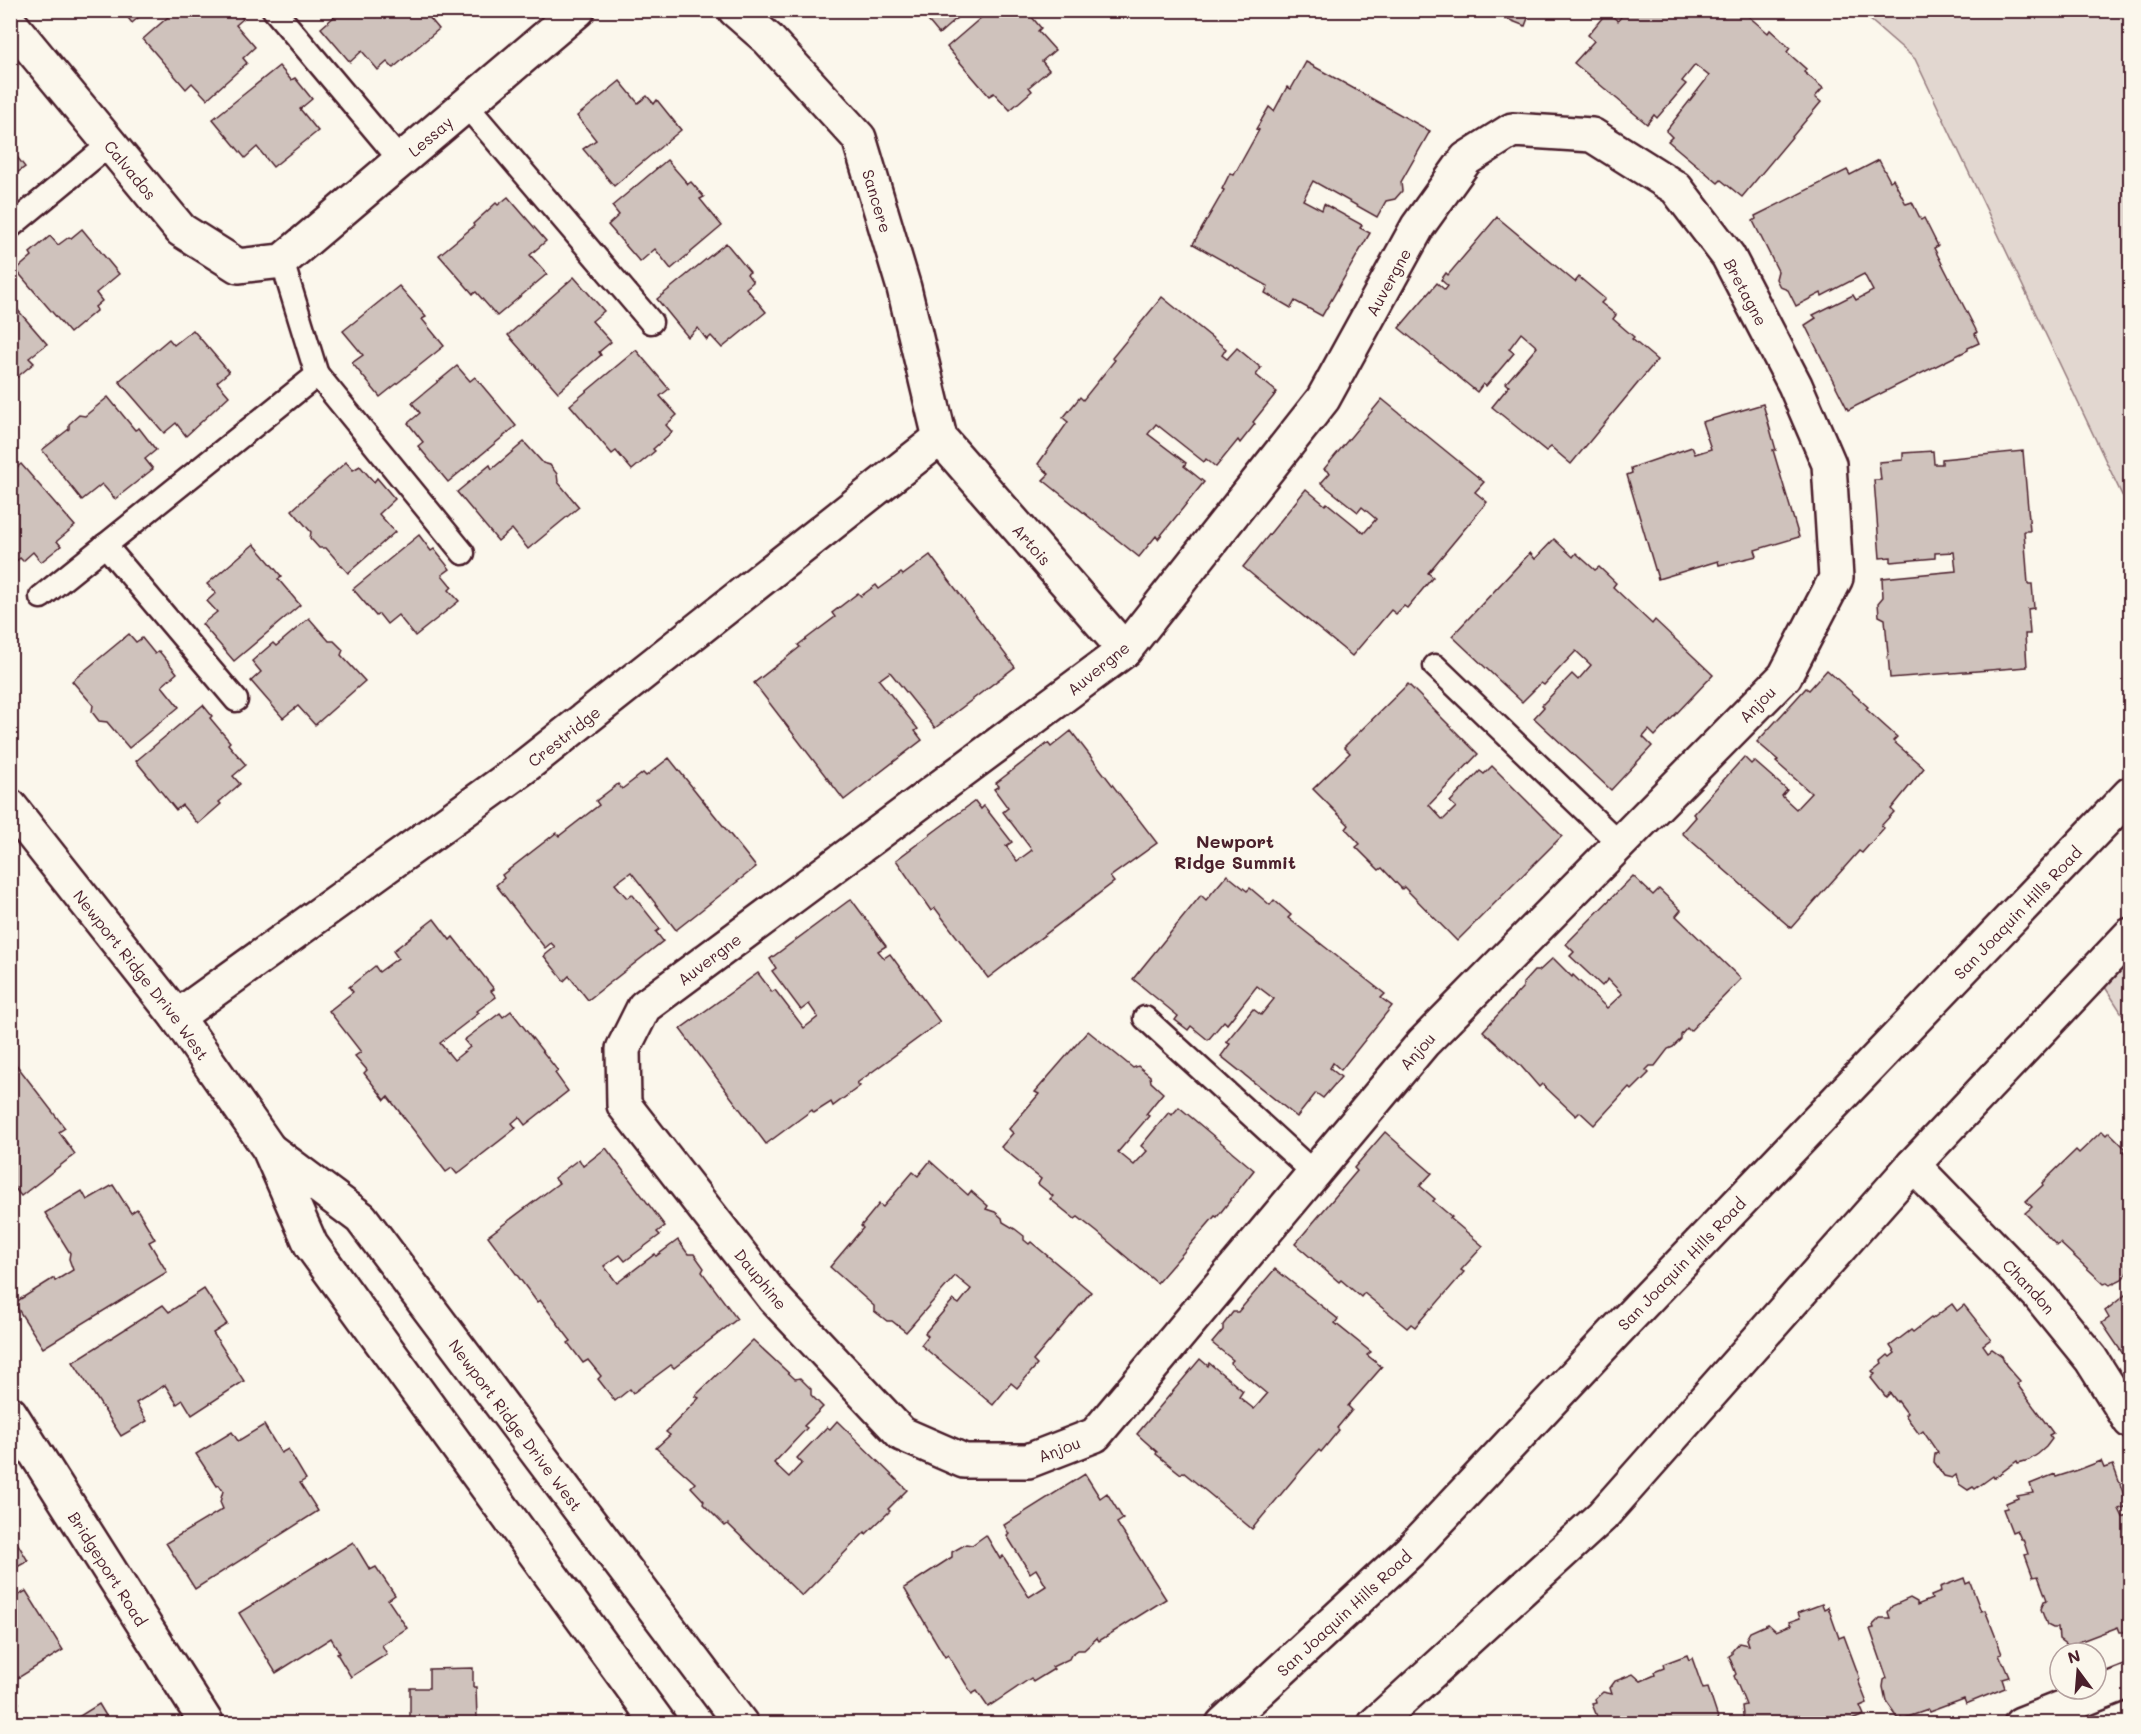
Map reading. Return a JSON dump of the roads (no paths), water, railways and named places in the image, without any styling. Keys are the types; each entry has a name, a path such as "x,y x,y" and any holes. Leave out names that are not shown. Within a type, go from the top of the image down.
{"street":[{"name":"Lessay","path":"282,261 578,10"},
{"name":"Sancere","path":"735,10 768,39 859,138 904,288 940,438"},
{"name":"Calvados","path":"10,23 181,230 238,266 282,261"},
{"name":"Bretagne","path":"1512,130 1592,135 1676,188 1728,256 1795,385 1829,464 1836,578"},
{"name":"Auvergne","path":"623,1049 644,1007 1125,650 1323,399 1418,226 1466,159 1512,130"},
{"name":"Artois","path":"940,438 1125,650"},
{"name":"Crestridge","path":"177,1017 524,767 940,438"},
{"name":"Anjou","path":"964,1461 1028,1461 1095,1435 1423,1043 1785,676 1836,578"},
{"name":"San Joaquin Hills Road","path":"1223,1724 1410,1551 1630,1317 2130,794"},
{"name":"Newport Ridge Drive West","path":"10,806 177,1017 268,1149 311,1245 659,1724"},
{"path":"1375,1724 1602,1516 1913,1165 2130,934"},
{"name":"Dauphine","path":"623,1049 624,1105 775,1299 903,1434 964,1461"},
{"name":"Newport Ridge Drive West","path":"268,1149 361,1218 741,1724"},
{"name":"Chandon","path":"1913,1165 2039,1295 2091,1359 2130,1422"},
{"name":"Bridgeport Road","path":"10,1413 207,1724"},
{"path":"2021,1724 2130,1681"}],"lane":[{"path":"274,10 402,161"},
{"path":"466,105 651,322"},
{"path":"10,227 110,144"},
{"path":"282,261 316,373 463,553"},
{"path":"41,597 317,375 316,373"},
{"path":"105,545 236,700"},
{"path":"1435,666 1620,844"},
{"path":"1145,1018 1314,1173"}],"district":[{"name":"Newport Ridge Summit","path":"1235,851"}]}
